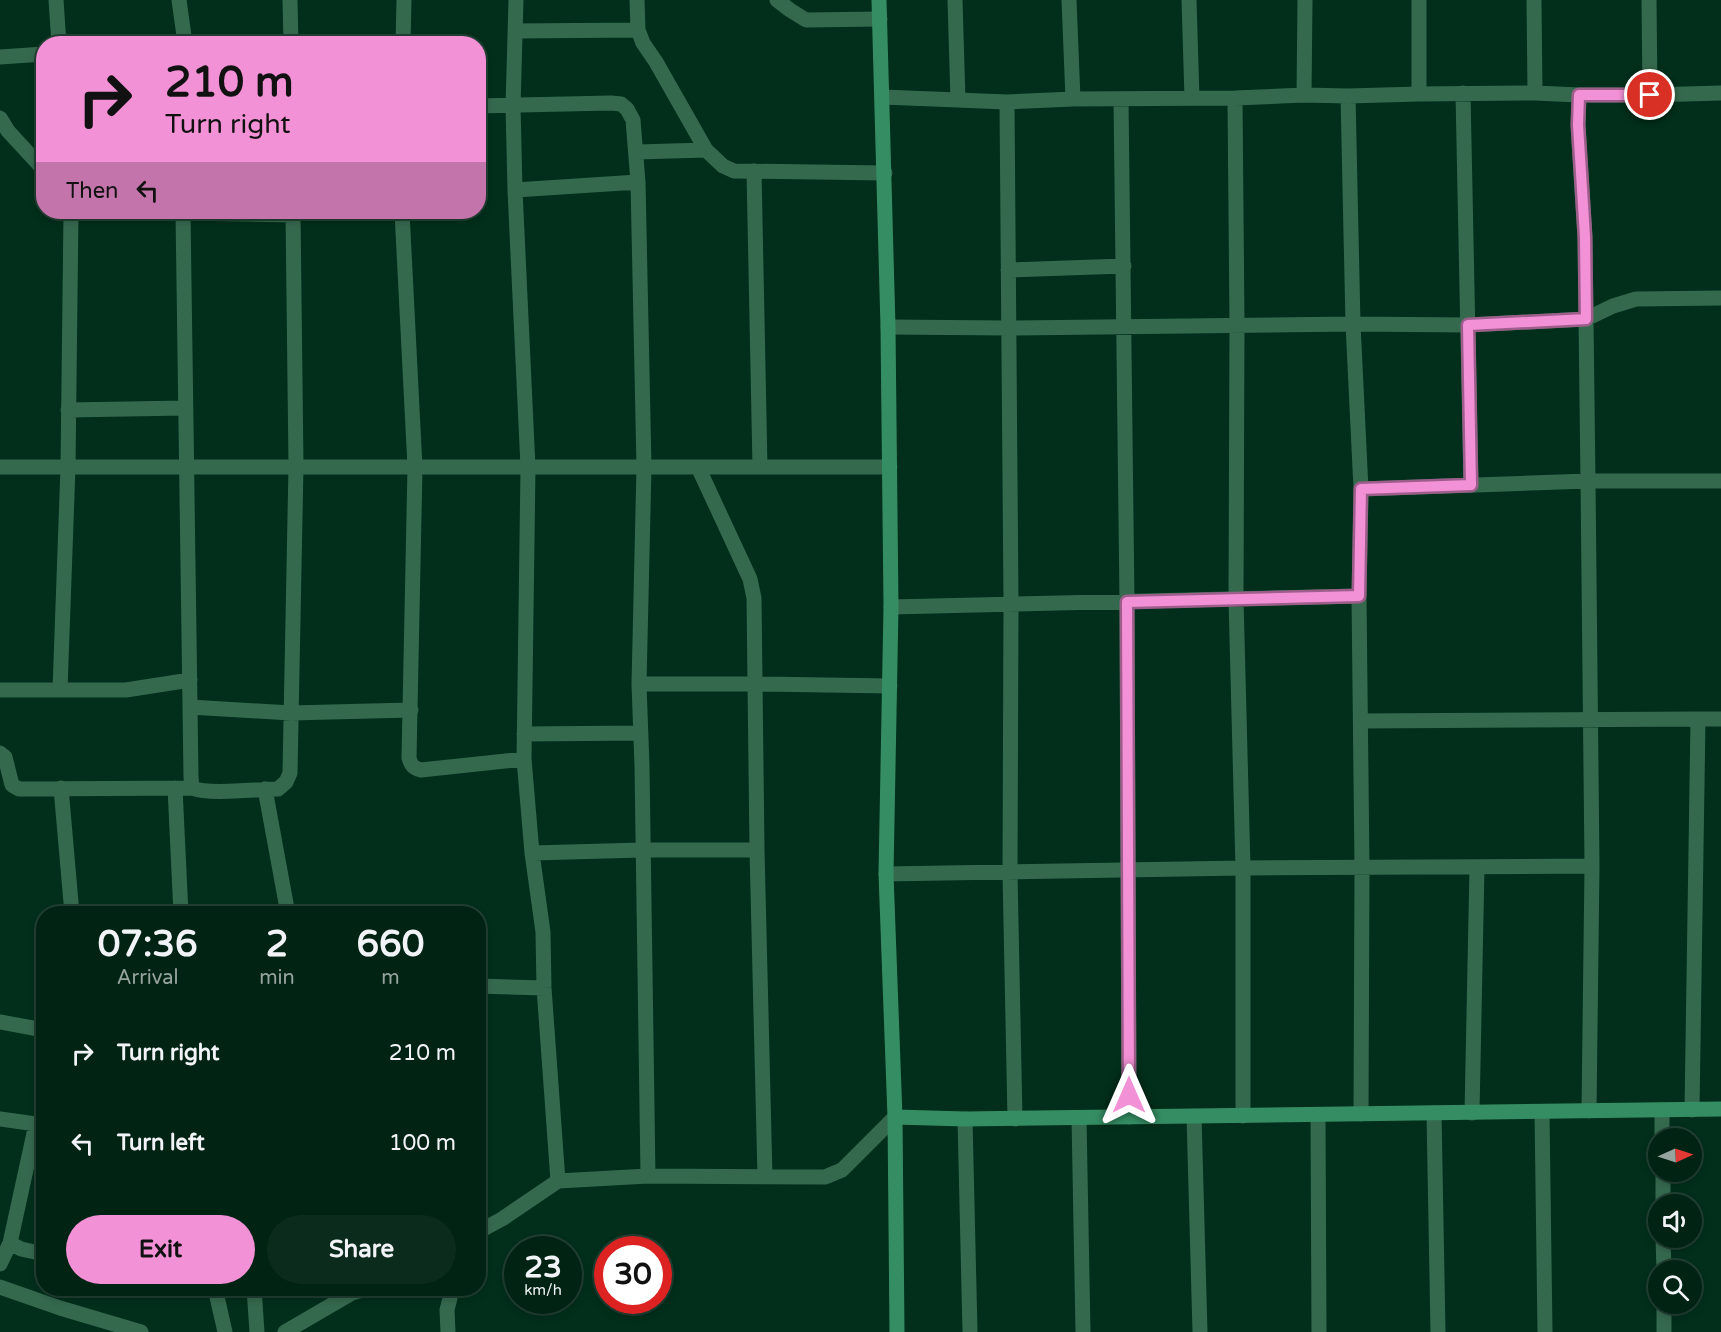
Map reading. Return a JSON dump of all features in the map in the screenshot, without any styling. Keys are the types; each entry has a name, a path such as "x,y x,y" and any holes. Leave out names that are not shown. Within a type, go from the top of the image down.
{"street":[{"path":"56,0 58,36"},
{"path":"179,0 183,36"},
{"path":"290,0 291,36"},
{"path":"403,36 404,0"},
{"path":"516,0 513,106 515,190 528,467 524,759 532,853 543,932 544,988 558,1180"},
{"path":"637,0 638,30 643,43 706,150 723,166 734,171 885,173"},
{"path":"777,0 806,20 880,19"},
{"path":"879,0 885,173 890,467 891,607 886,874 896,1117 897,1332"},
{"path":"955,0 958,100"},
{"path":"1069,0 1073,99"},
{"path":"1189,0 1192,98"},
{"path":"1304,95 1305,0"},
{"path":"1419,0 1419,94"},
{"path":"1534,0 1534,93"},
{"path":"1649,0 1650,95"},
{"path":"515,31 638,30"},
{"path":"0,57 36,55"},
{"path":"1463,93 1471,485"},
{"path":"883,97 1007,102 1304,95 1721,93"},
{"path":"1579,95 1578,125 1585,237 1592,866 1589,1111"},
{"path":"1348,96 1353,324 1361,489 1359,596 1362,868 1361,1114"},
{"path":"1235,98 1236,599 1243,868 1243,1116"},
{"path":"1121,99 1125,325 1129,1117"},
{"path":"1007,102 1011,604 1010,873 1015,1119"},
{"path":"486,106 611,103 621,104 633,120 638,182 644,467 639,684 648,1176"},
{"path":"0,118 8,131 36,160"},
{"path":"637,152 706,150"},
{"path":"754,171 760,467"},
{"path":"515,190 638,182"},
{"path":"60,690 68,467 71,219"},
{"path":"183,219 192,788"},
{"path":"0,753 5,757 12,785 19,789 192,788 210,791 278,789 286,782 290,773 296,466 293,219"},
{"path":"402,219 415,467 409,758 411,765 421,770 524,759"},
{"path":"1008,270 1124,266"},
{"path":"888,327 1468,325 1586,319 1613,306 1636,299 1721,298"},
{"path":"68,410 185,408"},
{"path":"0,467 890,467"},
{"path":"698,467 750,579 754,598 765,1177"},
{"path":"1361,489 1588,481 1721,481"},
{"path":"891,607 1359,596"},
{"path":"0,690 126,690 190,680"},
{"path":"639,684 890,687"},
{"path":"190,707 291,713 411,710"},
{"path":"1692,1110 1698,719"},
{"path":"1360,721 1721,719"},
{"path":"524,734 640,734"},
{"path":"61,788 71,906"},
{"path":"175,788 181,906"},
{"path":"265,789 287,906"},
{"path":"532,853 757,850"},
{"path":"886,874 1243,868 1592,866"},
{"path":"1472,1113 1477,867"},
{"path":"486,986 544,988"},
{"path":"0,1022 36,1029"},
{"path":"486,1223 512,1212 558,1180 648,1176 825,1177 842,1170 896,1117 1015,1119 1721,1109"},
{"path":"1662,1110 1662,1128"},
{"path":"1542,1112 1545,1332"},
{"path":"1434,1113 1438,1332"},
{"path":"1318,1115 1319,1332"},
{"path":"1194,1116 1200,1332"},
{"path":"1079,1118 1083,1332"},
{"path":"0,1119 36,1124"},
{"path":"965,1119 970,1332"},
{"path":"0,1264 10,1244 36,1141"},
{"path":"10,1244 36,1252"},
{"path":"0,1287 141,1332"},
{"path":"217,1296 225,1332"},
{"path":"255,1296 257,1332"},
{"path":"285,1332 347,1296"},
{"path":"448,1332 447,1310 450,1296"},
{"path":"1664,1314 1664,1332"}],"route":[{"path":"1129,1095 1127,602 1359,596 1361,489 1471,485 1468,325 1586,319 1585,237 1578,125 1579,95 1650,95"}]}
